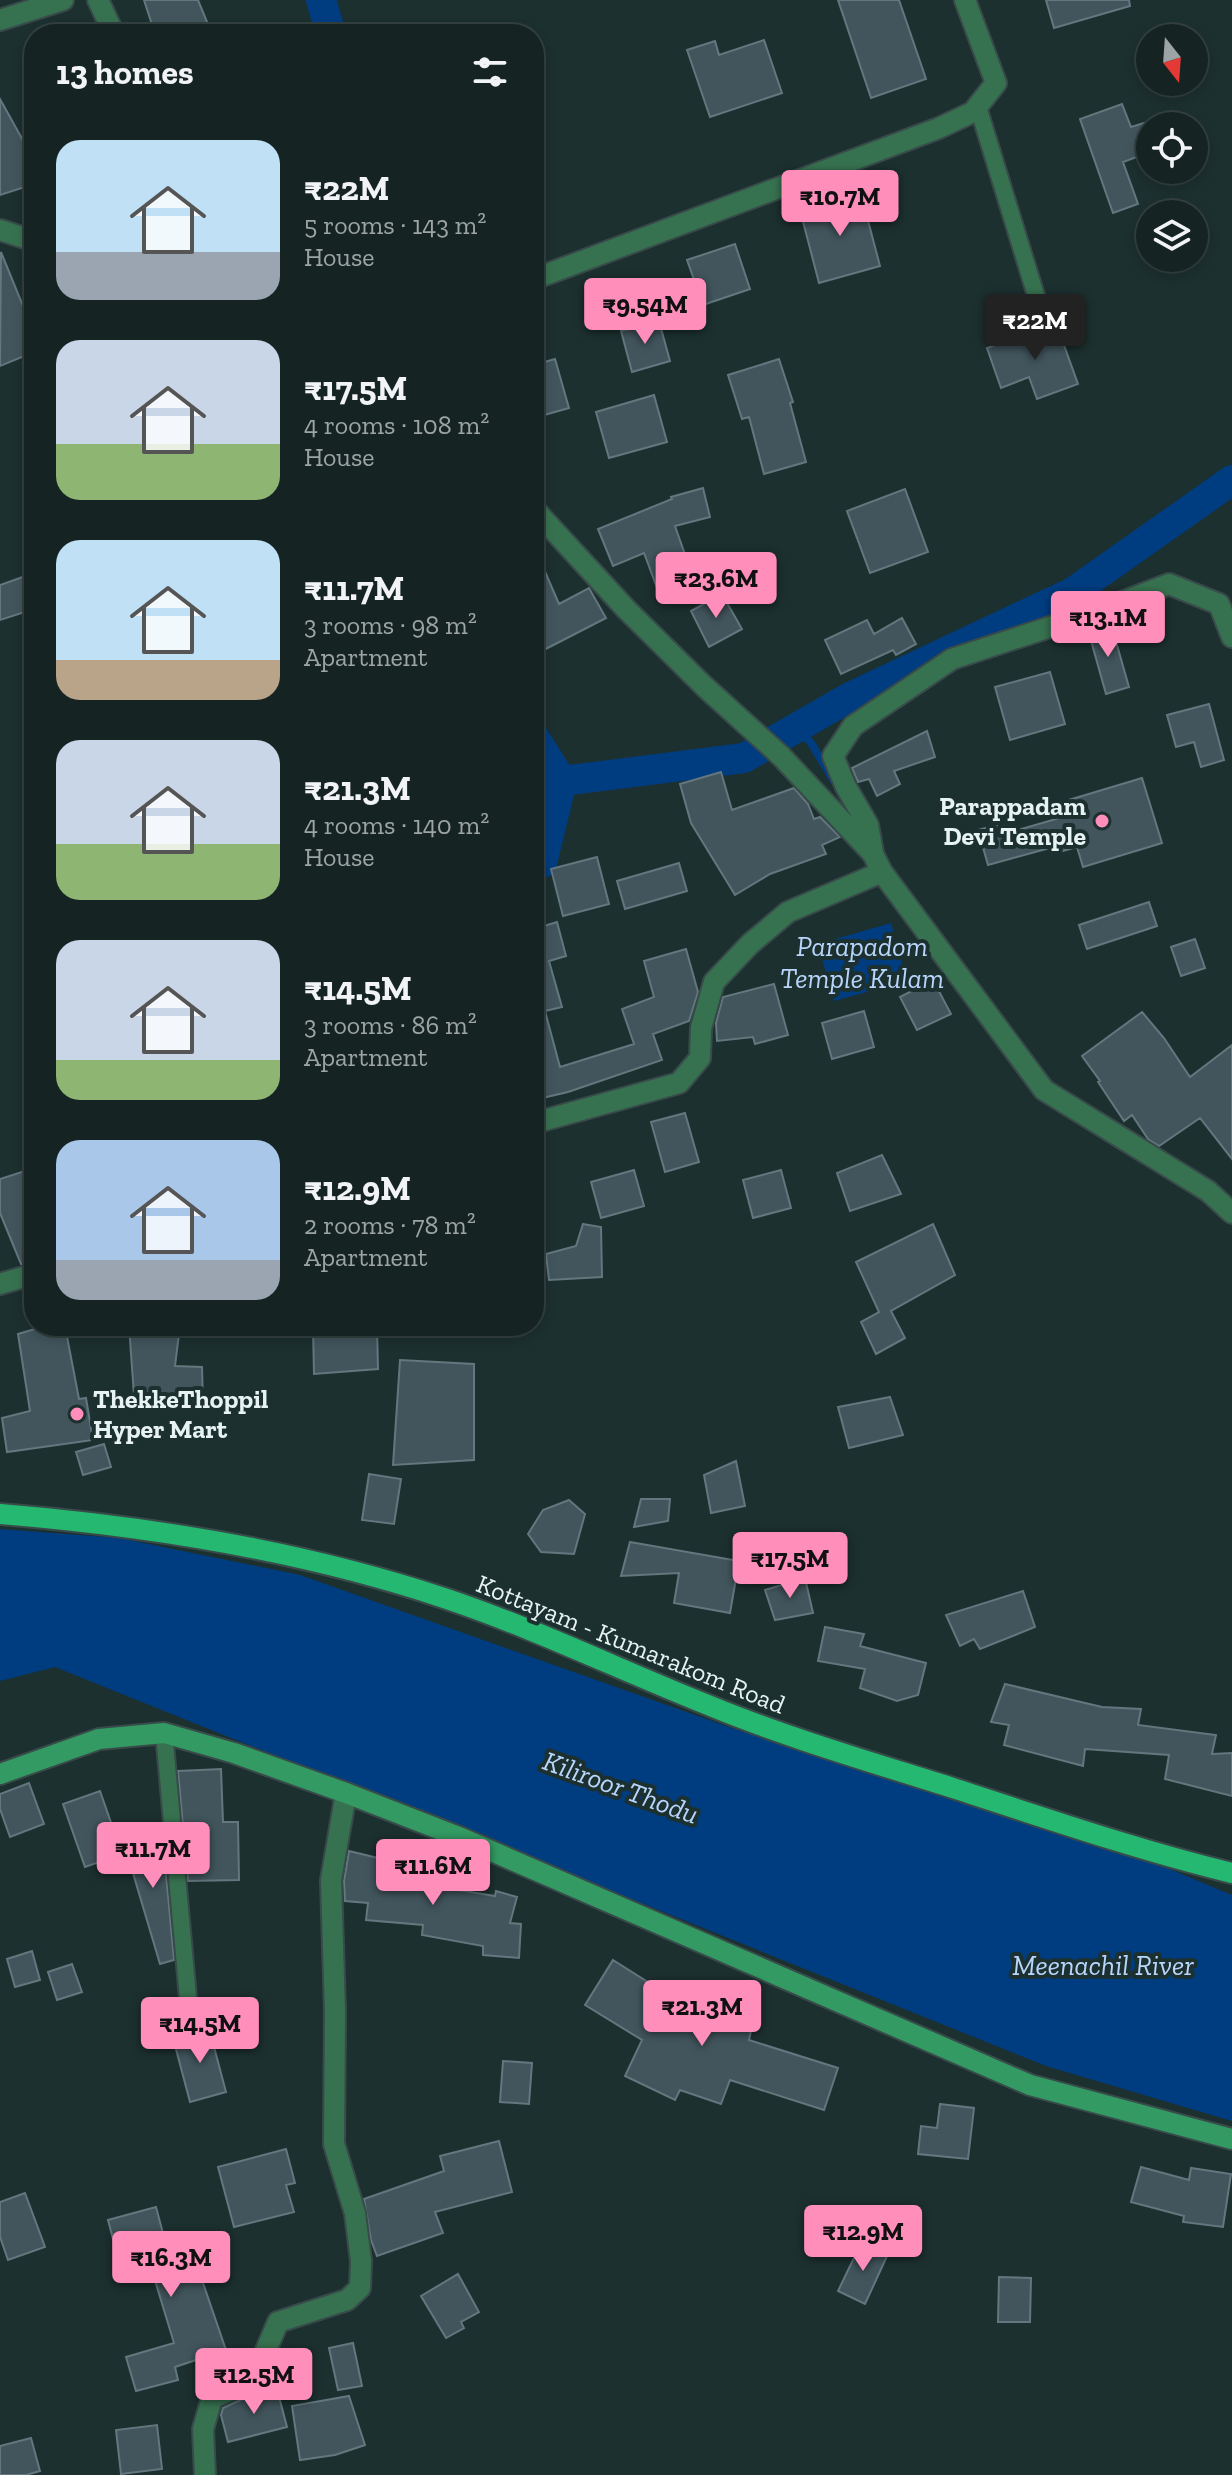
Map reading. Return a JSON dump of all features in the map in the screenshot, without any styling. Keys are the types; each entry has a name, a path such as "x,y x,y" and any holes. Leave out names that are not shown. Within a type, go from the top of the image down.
{"main road":[{"name":"Kottayam - Kumarakom Road","path":"0,1514 84,1521 204,1539 326,1565 401,1585 509,1622 710,1706 817,1745 1080,1830 1232,1873"}],"street":[{"path":"0,20 63,0"},
{"path":"98,0 109,24"},
{"path":"544,275 939,128 973,112 996,83 965,0"},
{"path":"1,229 24,237"},
{"path":"544,520 627,610 781,756 878,863 1044,1090 1229,1205"},
{"path":"878,863 868,825 846,787 833,756 853,726 952,659 1093,613 1169,584 1219,604 1232,637"},
{"path":"544,1120 679,1083 700,1058 701,1028 714,982 750,944 788,912 878,863"},
{"path":"0,1284 24,1277"},
{"path":"0,1774 99,1739 164,1733 234,1753 459,1837 1030,2085 1232,2139"},
{"path":"205,2475 203,2429 212,2398 245,2384 258,2369 278,2322 347,2300 360,2288 361,2261 355,2213 334,2144 335,2012 331,1880 346,1793"}],"lane":[{"path":"978,107 1038,302"},
{"path":"164,1733 189,2009"}],"water":[{"name":"Parapadom Temple Kulam","path":"891,923 907,981 834,1001 818,944"},
{"name":"Meenachil River","path":"0,1529 119,1538 300,1575 729,1727 1160,1865 1232,1895 1232,2121 1046,2066 55,1667 0,1681"}],"building":[{"path":"144,0 198,0 208,24 152,24"},
{"path":"838,0 899,0 926,79 871,98"},
{"path":"1046,0 1129,0 1130,6 1054,28"},
{"path":"764,40 782,93 710,117 687,50 715,41 719,55"},
{"path":"0,99 24,142 24,187 0,195"},
{"path":"1122,104 1131,127 1136,125 1136,157 1123,162 1136,205 1113,213 1080,119"},
{"path":"861,194 880,266 819,283 800,210"},
{"path":"735,244 750,289 703,305 687,260"},
{"path":"1,252 24,308 24,356 0,366"},
{"path":"659,321 670,361 632,372 621,331"},
{"path":"1056,323 1078,384 1037,399 1029,377 1001,388 987,348"},
{"path":"555,359 569,408 544,415 544,362"},
{"path":"779,359 793,402 790,403 806,462 764,474 749,417 742,419 728,375"},
{"path":"654,395 667,442 609,458 596,412"},
{"path":"703,488 710,517 675,526 695,583 660,596 644,553 613,566 598,529 671,497"},
{"path":"905,489 928,552 870,573 847,511"},
{"path":"544,569 559,604 589,588 606,618 544,650"},
{"path":"24,577 24,612 0,620 0,585"},
{"path":"722,594 742,629 709,647 691,611"},
{"path":"902,618 916,644 896,655 893,650 841,674 825,640 867,620 874,634"},
{"path":"1111,624 1129,687 1106,694 1088,630"},
{"path":"1050,672 1065,724 1010,740 995,687"},
{"path":"1209,704 1224,760 1201,767 1194,742 1176,747 1167,715"},
{"path":"927,731 935,757 894,771 900,784 877,796 869,779 858,782 852,768"},
{"path":"721,772 732,810 794,788 808,804 814,819 820,817 840,837 822,845 826,854 770,874 735,895 691,823 680,784"},
{"name":"Parappadam Devi Temple","path":"1142,778 1162,843 1083,867 1077,847 1052,854 1050,848 988,865 978,830 1001,824 1004,834 1056,819 1052,805"},
{"path":"597,857 609,904 563,916 551,869"},
{"path":"679,863 687,891 625,909 617,881"},
{"path":"1149,902 1157,926 1087,949 1079,925"},
{"path":"557,922 566,956 549,961 562,1007 545,1011 560,1067 634,1044 622,1009 654,997 644,961 686,949 698,992 689,1021 653,1034 662,1060 544,1098 544,926"},
{"path":"1195,939 1205,968 1181,976 1171,947"},
{"path":"933,980 951,1014 917,1030 900,997"},
{"path":"774,984 788,1035 755,1044 753,1037 717,1041 716,1023 723,997"},
{"path":"864,1011 874,1047 832,1059 822,1023"},
{"path":"1142,1012 1190,1077 1232,1045 1232,1159 1200,1118 1159,1146 1148,1139 1132,1115 1124,1121 1082,1056"},
{"path":"685,1113 699,1162 665,1172 651,1122"},
{"path":"882,1155 901,1194 850,1211 837,1173"},
{"path":"634,1170 644,1206 601,1218 591,1182"},
{"path":"781,1170 791,1208 753,1218 743,1180"},
{"path":"24,1171 24,1263 21,1264 0,1213 0,1179"},
{"path":"583,1224 601,1227 602,1277 549,1280 546,1254 576,1246"},
{"path":"933,1224 955,1275 891,1311 905,1338 876,1354 861,1322 879,1312 856,1262"},
{"path":"18,1334 67,1336 79,1399 86,1398 93,1440 7,1452 2,1418 30,1411"},
{"path":"130,1336 179,1336 175,1366 202,1367 203,1406 135,1409"},
{"path":"313,1336 377,1336 378,1369 314,1374"},
{"path":"400,1360 474,1364 474,1460 393,1465"},
{"path":"890,1397 903,1435 849,1448 838,1407"},
{"path":"104,1444 111,1467 83,1475 76,1452"},
{"path":"736,1461 745,1506 711,1513 704,1475"},
{"path":"369,1474 401,1479 394,1524 362,1520"},
{"path":"641,1499 670,1499 668,1521 634,1527"},
{"path":"569,1500 585,1514 574,1554 541,1552 528,1534 543,1510"},
{"path":"630,1542 739,1561 730,1613 674,1603 679,1573 621,1576"},
{"path":"805,1578 813,1613 775,1620 765,1590"},
{"path":"1023,1591 1035,1627 980,1649 974,1639 960,1646 946,1615"},
{"path":"825,1627 864,1634 860,1646 926,1663 918,1695 897,1701 860,1688 865,1669 818,1661"},
{"path":"1005,1684 1102,1707 1141,1709 1138,1725 1216,1735 1212,1754 1232,1753 1232,1796 1165,1779 1169,1755 1085,1749 1083,1766 1004,1745 1009,1725 991,1722"},
{"path":"221,1769 223,1822 238,1822 239,1880 188,1881 178,1771"},
{"path":"29,1783 44,1824 10,1837 0,1809 0,1794"},
{"path":"100,1791 122,1854 85,1867 63,1804"},
{"path":"162,1831 174,1960 160,1964 124,1843"},
{"path":"349,1851 382,1859 404,1869 399,1880 495,1896 496,1891 517,1897 510,1923 521,1924 519,1958 483,1955 483,1946 422,1935 423,1925 366,1920 368,1903 345,1901 344,1881"},
{"path":"32,1951 40,1980 15,1987 7,1959"},
{"path":"613,1960 651,1984 646,1992 709,2022 711,2016 752,2026 749,2040 838,2068 824,2110 730,2080 721,2104 680,2090 675,2100 625,2076 642,2040 585,2005"},
{"path":"72,1964 82,1992 57,2000 48,1972"},
{"path":"209,2028 226,2092 190,2102 173,2038"},
{"path":"503,2061 532,2063 529,2104 500,2102"},
{"path":"940,2104 974,2108 968,2159 918,2154 921,2126 937,2128"},
{"path":"499,2141 512,2192 435,2212 443,2233 377,2256 364,2199 444,2171 440,2156"},
{"path":"286,2149 295,2183 286,2185 294,2212 234,2227 218,2167"},
{"path":"1141,2167 1189,2180 1191,2168 1231,2174 1223,2227 1183,2222 1184,2216 1131,2202"},
{"path":"25,2193 45,2247 8,2260 0,2237 0,2202"},
{"path":"156,2207 169,2256 179,2253 180,2257 213,2249 220,2275 202,2280 226,2350 175,2367 178,2380 136,2391 126,2357 174,2343 146,2251 118,2258 108,2220"},
{"path":"862,2241 888,2254 865,2304 838,2291"},
{"path":"458,2274 479,2312 461,2322 464,2328 446,2338 421,2296"},
{"path":"999,2277 1031,2278 1030,2322 998,2322"},
{"path":"353,2343 362,2386 338,2390 329,2348"},
{"path":"277,2389 287,2427 228,2442 221,2415 223,2408 247,2397"},
{"path":"349,2396 365,2445 335,2455 300,2460 292,2406"},
{"path":"157,2425 162,2469 121,2474 116,2430"},
{"path":"31,2438 40,2471 26,2475 0,2475 0,2446"}],"waterway":[{"path":"321,0 328,24"},
{"path":"562,781 744,758 850,697 1073,592 1232,480"},
{"path":"797,728 811,743 834,781"},
{"path":"544,753 562,781 544,855"}],"place":[{"name":"Parappadam Devi Temple","path":"1102,821"},
{"name":"ThekkeThoppil Hyper Mart","path":"77,1414"}],"water label":[{"name":"Kiliroor Thodu","path":"621,1787"}]}
